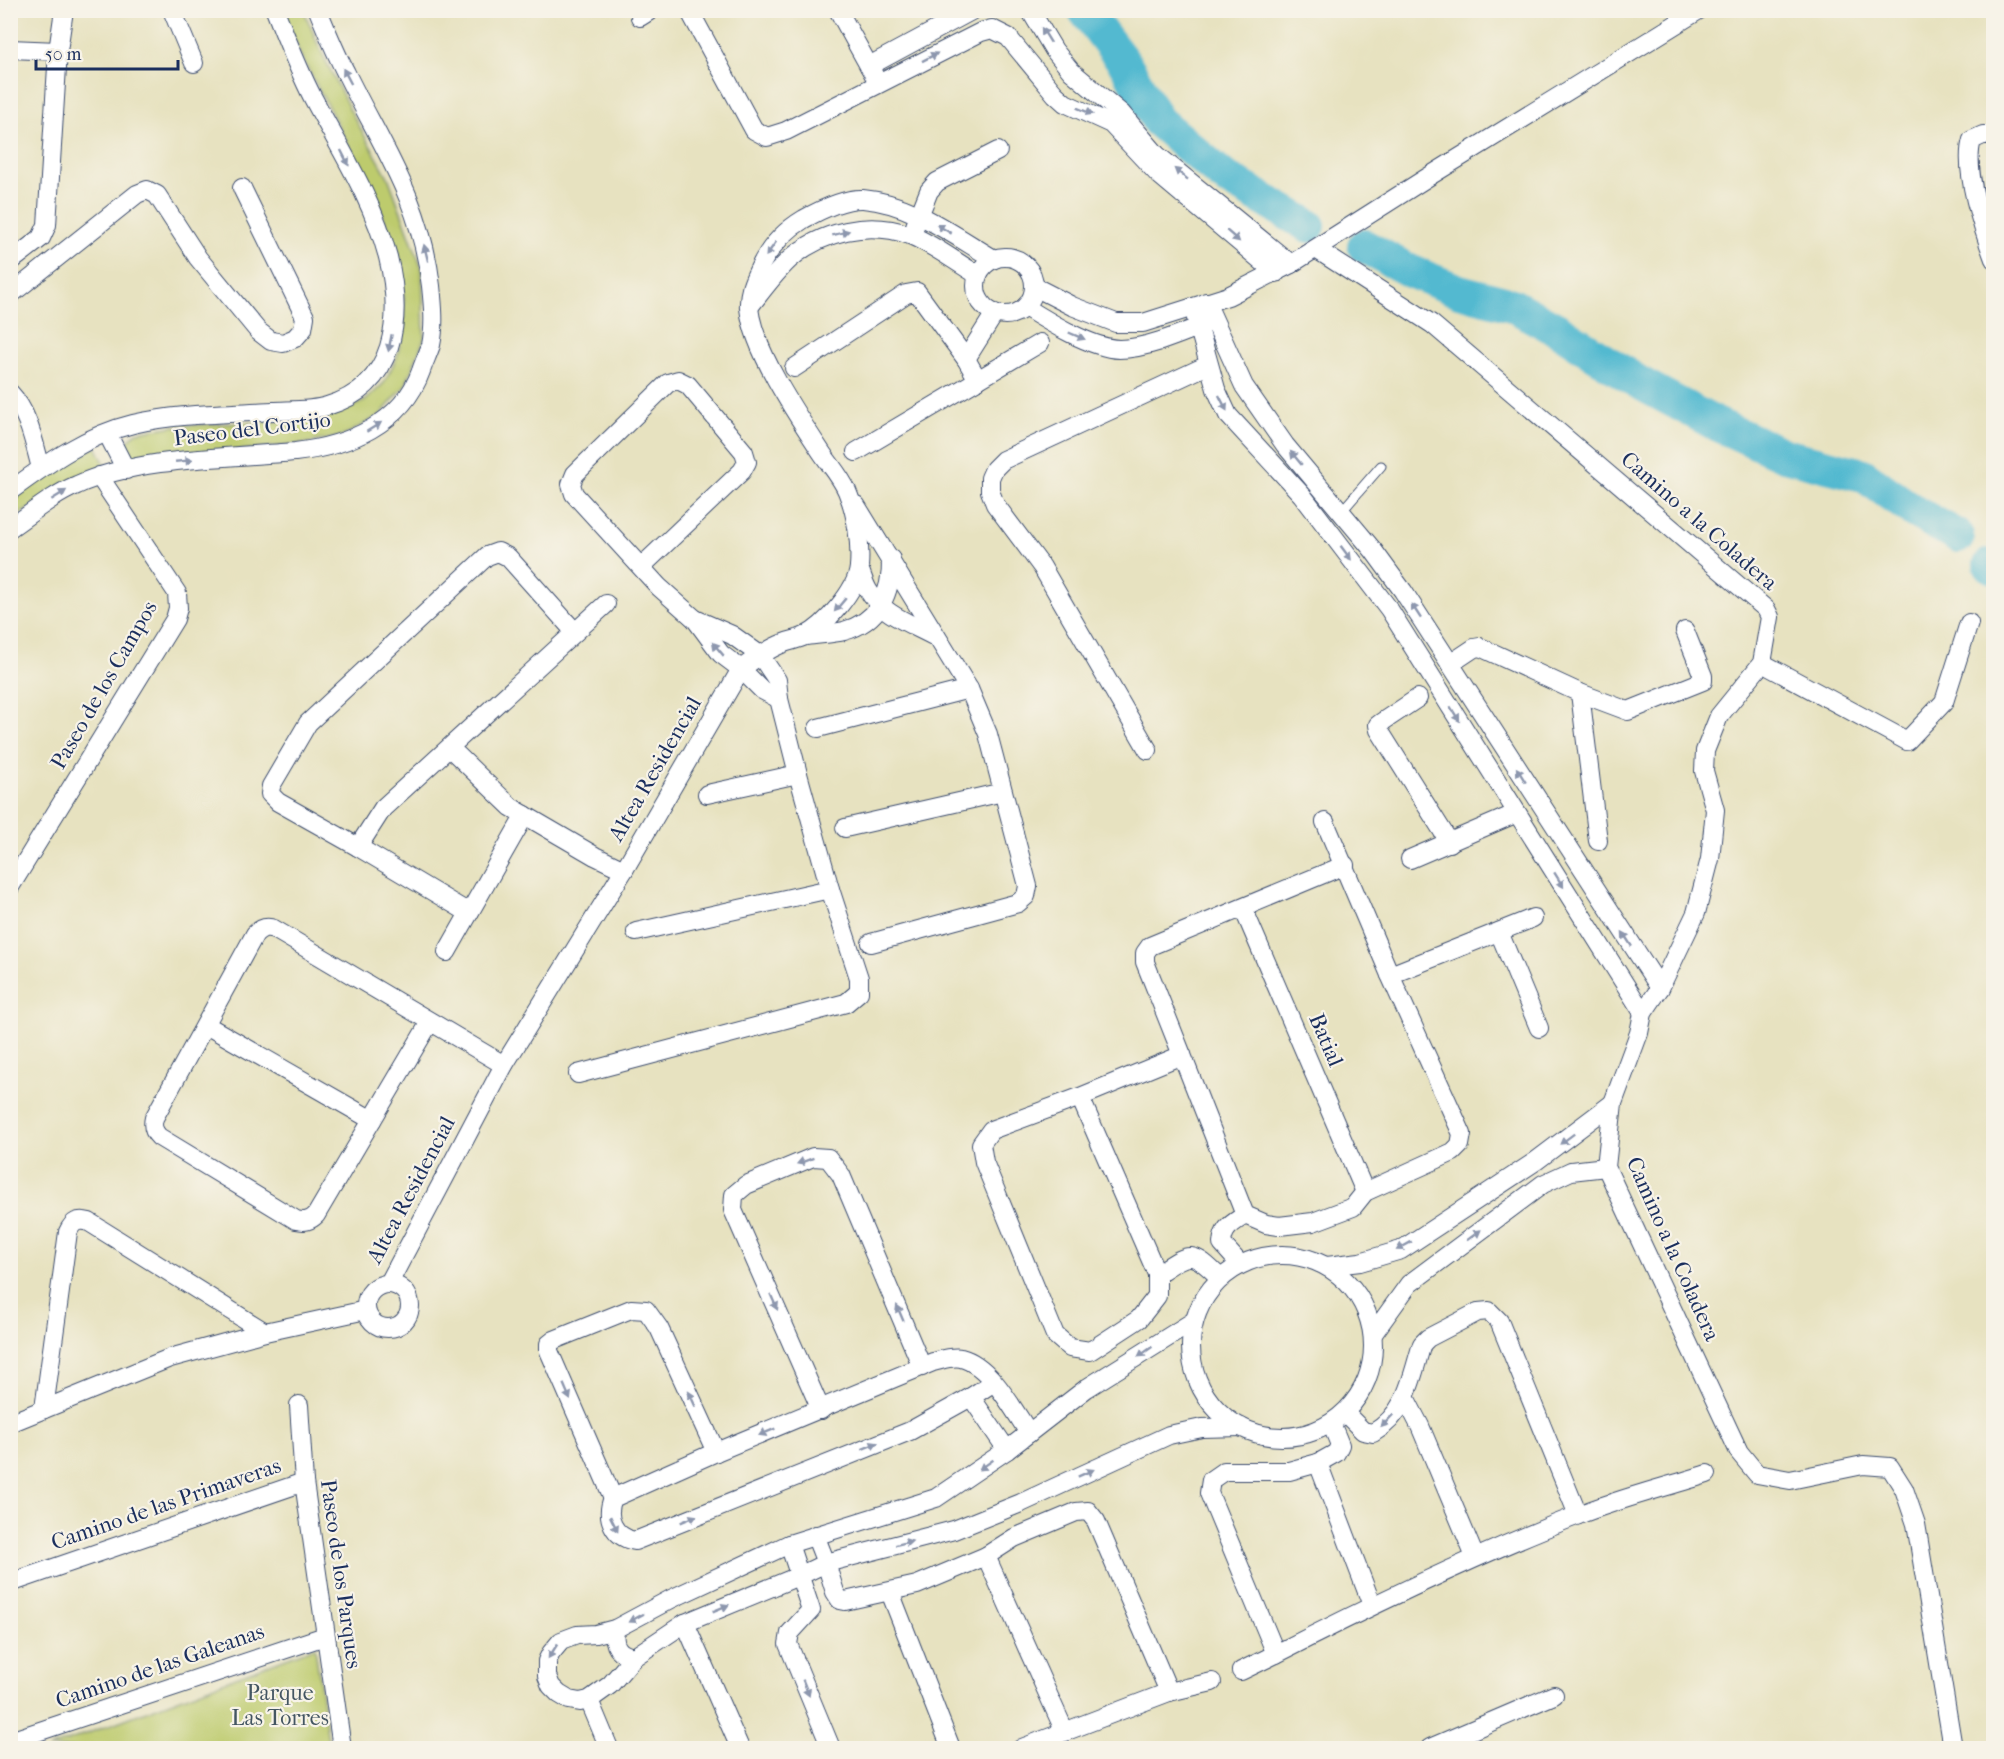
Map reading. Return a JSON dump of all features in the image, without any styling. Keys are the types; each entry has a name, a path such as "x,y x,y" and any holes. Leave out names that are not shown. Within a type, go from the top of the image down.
{"street":[{"path":"10,262 41,238 47,225 58,51 63,10"},
{"path":"172,10 194,63"},
{"name":"Paseo del Cortijo","path":"10,490 80,444 132,424 168,417 326,407 357,393 375,377 389,352 395,313 388,258 372,210 300,73 275,10"},
{"name":"Paseo del Cortijo","path":"10,528 75,486 99,476 161,463 314,450 349,441 397,410 411,393 431,344 433,308 428,262 415,213 395,166 346,74 318,10"},
{"path":"689,10 754,130 767,137 786,131 981,32 992,29 1008,37 1065,103 1112,124 1157,173 1284,269"},
{"path":"838,10 878,84"},
{"path":"1030,10 1054,50 1071,70 1122,114 1157,155 1284,269"},
{"path":"1035,287 1072,306 1116,323 1143,323 1228,296 1284,269 1428,177 1699,10"},
{"path":"869,66 972,11 981,32"},
{"path":"10,49 58,51"},
{"path":"1994,135 1983,135 1972,140 1968,151 1978,213 1994,259"},
{"path":"912,236 929,191 937,182 998,151"},
{"path":"10,295 137,194 147,190 157,195 198,258 258,331 271,342 284,343 295,338 303,329 305,317 242,188"},
{"name":"Altea Residencial","path":"389,1283 504,1065 624,870 741,669 777,646 806,636 843,603 854,587 859,568 857,529 847,490 793,408 760,348 749,308 750,288 763,261 780,237 824,208 861,199 894,205 920,214 994,259"},
{"path":"749,308 789,260 817,240 864,228 887,228 912,236 978,274"},
{"name":"Camino a la Coladera","path":"1316,249 1432,324 1766,609 1770,617 1762,663 1719,716 1708,742 1704,771 1715,810 1710,860 1696,913 1660,987 1643,1013 1639,1034 1613,1103 1606,1167 1739,1452 1757,1474 1790,1480 1863,1465 1890,1467 1904,1489 1916,1524 1953,1749"},
{"path":"1006,257 1017,259 1026,266 1032,276 1035,287 1026,307 1016,313 1005,315 994,313 985,307 978,297 976,286 978,274 984,265 994,259 1006,257"},
{"path":"795,368 906,294 917,292 966,359 978,380"},
{"path":"1026,307 1061,329 1116,349 1144,345 1206,324 1228,296"},
{"path":"1199,304 1206,324 1244,386 1285,445 1373,550 1403,591 1660,987"},
{"path":"966,359 994,313"},
{"path":"1206,324 1208,365 1228,415 1302,495 1389,609 1643,1013"},
{"path":"856,452 1040,343"},
{"path":"1148,750 1042,567 995,504 990,491 990,478 994,469 1003,460 1208,365"},
{"path":"641,567 742,471 747,462 744,452 688,385 678,380 668,383 575,474 571,484 574,494 659,587 695,619 721,654 741,669 762,690 779,699"},
{"path":"10,393 16,399 28,424 41,468"},
{"path":"107,432 126,470"},
{"name":"Paseo de los Campos","path":"10,888 175,620 178,608 177,593 99,476"},
{"path":"1302,495 1317,483"},
{"path":"847,490 969,689 988,734 1028,886 1026,896 1018,903 871,943"},
{"path":"469,914 278,802 270,795 271,786 308,723 487,556 498,552 508,557 575,632"},
{"path":"806,636 844,631 863,623 882,606 889,588 891,559"},
{"path":"859,568 867,589 882,606 939,639"},
{"path":"358,847 383,808 606,604"},
{"path":"578,1074 846,1003 859,992 859,978 830,889 798,774 779,699 777,680 760,655 732,635 695,619"},
{"path":"1762,663 1907,741 1944,702 1969,623"},
{"path":"1450,664 1474,648 1480,647 1580,693 1628,711 1703,681 1685,630"},
{"path":"818,728 969,689"},
{"path":"1580,693 1598,841"},
{"path":"1418,698 1378,725 1379,730 1450,843"},
{"path":"450,748 511,807 624,870"},
{"path":"707,794 798,774"},
{"path":"845,828 1003,792"},
{"path":"447,952 525,815"},
{"path":"1410,859 1450,843 1522,821 1547,816"},
{"path":"1325,822 1345,866 1390,975 1461,1134 1460,1145 1453,1152 1365,1192 1353,1207 1313,1222 1266,1224 1245,1215 1145,962 1145,953 1150,946 1345,866"},
{"path":"636,932 830,889"},
{"name":"Batial","path":"1243,908 1365,1192"},
{"path":"1390,975 1533,918"},
{"path":"430,1022 311,1220 303,1222 296,1220 159,1137 154,1131 152,1125 154,1118 260,928 274,929 504,1065"},
{"path":"1499,932 1539,1028"},
{"path":"206,1025 372,1120"},
{"path":"1080,1097 1157,1274 1157,1296 1139,1319 1090,1351 1070,1348 1055,1335 984,1161 981,1144 991,1130 1080,1097 1182,1055"},
{"path":"1327,1266 1360,1262 1401,1250 1536,1161 1613,1103"},
{"path":"821,1410 734,1210 734,1195 746,1185 813,1157 828,1158 841,1175 922,1367"},
{"path":"1373,1334 1409,1284 1543,1184 1571,1171 1606,1167"},
{"path":"1240,1264 1222,1244 1222,1234 1245,1215"},
{"path":"44,1409 68,1232 72,1223 80,1219 89,1222 265,1332"},
{"path":"1280,1254 1312,1259 1327,1266 1341,1275 1357,1294 1369,1317 1374,1352 1365,1385 1356,1400 1338,1418 1315,1431 1298,1436 1281,1437 1264,1435 1241,1427 1220,1412 1201,1386 1195,1370 1191,1337 1200,1305 1220,1278 1240,1264 1264,1256 1280,1254"},
{"path":"1157,1274 1189,1256 1197,1258 1220,1278"},
{"path":"389,1283 397,1286 404,1293 409,1302 410,1311 400,1324 390,1328 381,1327 374,1322 366,1310 366,1302 370,1294 389,1283"},
{"path":"10,1423 170,1358 265,1332 366,1310"},
{"path":"716,1452 659,1328 646,1310 631,1310 549,1344 549,1351 613,1498 609,1512 614,1529 626,1539 635,1540 910,1431 994,1382"},
{"path":"1338,1418 1363,1431 1373,1433 1384,1426 1406,1399 1422,1344 1428,1338 1478,1312 1489,1311 1499,1321 1578,1515"},
{"path":"1194,1321 1087,1388 1007,1450 936,1498 789,1544 671,1599 615,1629 570,1637 556,1645 547,1661 547,1676 551,1686 569,1700 580,1702 588,1700 610,1685 634,1657 685,1623 826,1563 954,1530 1021,1503 1169,1435 1202,1428 1241,1427"},
{"path":"613,1498 716,1452 951,1357 962,1358 974,1364 994,1382 1029,1433"},
{"path":"971,1397 1007,1450"},
{"path":"1406,1399 1420,1426 1475,1557"},
{"name":"Paseo de los Parques","path":"299,1405 304,1482 342,1749"},
{"path":"1276,1654 1209,1493 1211,1480 1224,1471 1289,1471 1318,1463 1336,1453 1340,1444 1338,1418"},
{"path":"1318,1463 1372,1605"},
{"path":"1241,1671 1372,1605 1475,1557 1578,1515 1707,1474"},
{"name":"Camino de las Primaveras","path":"10,1583 304,1482"},
{"path":"815,1535 835,1592 840,1600 845,1601 917,1585 986,1556 1014,1538 1076,1512 1088,1512 1096,1521 1169,1692"},
{"path":"789,1544 811,1610 790,1633 788,1644 831,1749"},
{"path":"986,1556 1065,1732"},
{"path":"890,1592 951,1749"},
{"path":"685,1623 741,1749"},
{"path":"615,1629 614,1639 618,1651 626,1656 634,1657"},
{"name":"Camino de las Galeanas","path":"10,1741 325,1636"},
{"path":"1022,1749 1169,1692 1212,1682"},
{"path":"1430,1749 1466,1741 1554,1695"},
{"path":"588,1700 609,1749"}],"lane":[{"path":"1341,513 1381,466"}],"green space":[{"path":"283,11 304,11 350,110 388,177 422,269 424,339 405,386 380,415 343,436 302,444 141,460 129,454 125,444 137,432 175,426 291,421 331,416 365,401 384,383 397,357 404,327 404,300 399,254 369,183 300,54"},
{"path":"96,446 105,465 11,519 10,501 44,476"},
{"name":"Parque Las Torres","path":"315,1647 329,1748 49,1748"}],"waterway":[{"path":"1084,10 1126,65 1158,121 1223,176 1309,226"},
{"path":"1364,246 1412,272 1459,291 1512,305 1558,330 1638,382 1714,423 1784,455 1863,475 1915,512 1958,536"},
{"path":"1990,565 1994,567"}]}
